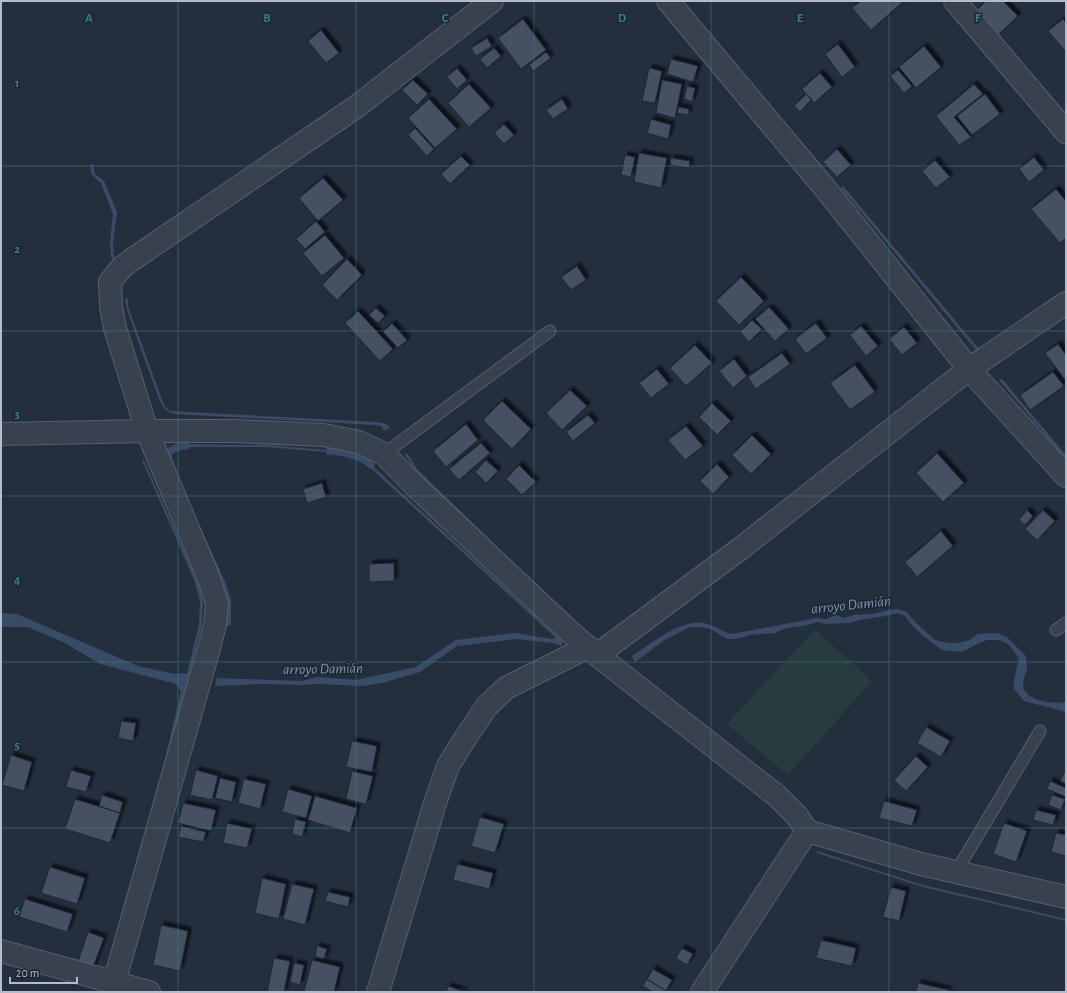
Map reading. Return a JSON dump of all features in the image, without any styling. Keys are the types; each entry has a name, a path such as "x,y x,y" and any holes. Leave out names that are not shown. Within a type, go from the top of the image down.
{"street":[{"path":"114,983 208,652 217,604 208,576 147,431 115,328 111,306 110,282 121,268 133,259 356,107 492,1"},
{"path":"668,1 824,187 970,369 1066,476"},
{"path":"955,1 1066,132"},
{"path":"378,992 435,803 448,766 487,706 506,688 593,651 740,549 970,369 1066,303"},
{"path":"1,434 235,431 323,435 359,442 384,454 421,493 569,631 777,796 798,816 807,831 921,864 1066,897"},
{"path":"702,992 807,831"},
{"path":"1,951 148,992"}],"lane":[{"path":"384,454 550,331"},
{"path":"1056,630 1066,623"},
{"path":"956,872 1040,732"}],"green space":[{"path":"815,629 872,681 788,775 727,724"}],"water":[{"path":"90,164 93,165 95,174 104,181 117,212 113,243 114,256 118,262 115,264 111,256 110,243 113,214 101,183 91,174"},
{"path":"843,186 984,355 981,356 841,188"},
{"path":"128,298 130,312 161,397 165,407 170,411 376,422 386,424 390,428 384,431 381,426 376,425 176,414 169,412 167,411 159,399 128,313 125,300"},
{"path":"1002,379 1066,455 1066,459 999,380"},
{"path":"178,444 267,445 337,451 337,453 267,447 179,447"},
{"path":"407,453 417,469 586,633 595,638 591,639 584,635 416,471 404,456"},
{"path":"365,459 560,639 562,639 562,646 553,643 516,639 457,646 420,672 382,683 362,686 260,684 215,686 217,678 302,681 318,677 356,680 416,667 456,640 515,633 552,639 556,638 363,461"},
{"path":"142,460 144,460 199,585 203,602 202,624 143,854 181,691 176,684 100,664 65,643 28,627 1,627 1,613 17,614 138,666 175,674 187,674 199,624 200,602 195,582"},
{"path":"170,460 226,584 231,600 231,625 227,626 227,600 223,585 168,461"},
{"path":"897,609 907,612 915,622 935,640 958,643 970,640 978,634 998,633 1007,637 1026,656 1027,669 1023,684 1028,695 1047,702 1066,702 1066,714 1063,711 1024,701 1014,689 1014,681 1019,658 1008,644 1000,640 987,640 962,652 942,650 922,635 905,616 898,613 848,623 825,624 818,622 784,629 775,633 749,635 736,639 727,639 711,629 690,627 663,641 635,662 632,656 666,634 685,625 695,623 708,624 732,634 817,618 826,619 836,615 844,618 854,615 872,614"},
{"path":"817,851 923,885 1066,919 1066,921 923,887 817,853"}],"building":[{"path":"861,1 904,1 871,30 852,8"},
{"path":"986,1 1003,1 1018,16 998,35 975,12"},
{"path":"523,19 546,50 521,69 498,38"},
{"path":"1063,19 1066,23 1066,52 1048,31"},
{"path":"321,30 339,53 326,63 308,41"},
{"path":"487,38 492,46 476,56 471,48"},
{"path":"838,44 855,67 842,77 825,54"},
{"path":"924,46 941,67 916,88 899,67"},
{"path":"494,48 501,56 487,68 480,59"},
{"path":"546,52 551,58 533,71 529,65"},
{"path":"671,59 698,66 693,82 667,74"},
{"path":"457,68 467,80 457,89 447,77"},
{"path":"649,68 662,71 655,103 642,101"},
{"path":"898,70 912,86 904,93 890,76"},
{"path":"820,73 832,87 814,103 802,89"},
{"path":"413,80 428,94 417,105 402,90"},
{"path":"662,80 682,84 675,118 656,113"},
{"path":"469,84 491,108 469,127 448,103"},
{"path":"974,84 983,94 954,117 971,137 959,145 936,116"},
{"path":"687,86 695,88 692,102 684,99"},
{"path":"806,94 812,99 800,112 794,106"},
{"path":"985,94 1000,114 972,135 957,116"},
{"path":"429,99 457,129 435,148 408,118"},
{"path":"562,99 568,109 553,119 546,110"},
{"path":"678,107 689,109 688,115 677,113"},
{"path":"651,119 671,125 668,139 647,133"},
{"path":"504,124 514,135 504,144 494,133"},
{"path":"415,128 434,149 427,156 408,135"},
{"path":"837,149 851,165 837,177 823,162"},
{"path":"639,153 667,158 661,188 634,182"},
{"path":"625,155 635,157 631,177 621,175"},
{"path":"461,156 470,165 450,184 441,174"},
{"path":"1034,157 1044,170 1029,182 1019,169"},
{"path":"671,158 690,161 689,168 670,165"},
{"path":"935,160 950,177 936,188 922,171"},
{"path":"323,178 343,200 318,221 299,198"},
{"path":"1056,189 1066,201 1066,238 1060,243 1031,209"},
{"path":"316,221 325,232 305,249 296,239"},
{"path":"325,235 344,258 322,276 303,253"},
{"path":"347,259 362,275 337,300 322,285"},
{"path":"577,266 586,280 571,290 561,277"},
{"path":"741,277 764,301 739,325 716,301"},
{"path":"769,307 789,329 775,341 755,319"},
{"path":"376,308 385,316 378,323 369,315"},
{"path":"358,311 393,349 380,361 345,323"},
{"path":"752,320 762,329 749,342 740,332"},
{"path":"392,323 407,340 398,348 383,332"},
{"path":"816,323 827,338 806,354 795,339"},
{"path":"861,326 878,346 866,356 850,335"},
{"path":"904,327 917,343 902,355 889,339"},
{"path":"1058,344 1066,355 1066,381 1045,353"},
{"path":"695,345 712,363 686,386 670,368"},
{"path":"782,353 790,364 756,389 748,377"},
{"path":"734,359 747,376 733,388 719,371"},
{"path":"855,365 875,392 850,410 830,383"},
{"path":"657,369 669,384 651,398 639,383"},
{"path":"1053,372 1064,386 1030,410 1020,395"},
{"path":"570,390 587,406 562,430 546,413"},
{"path":"502,401 531,429 512,449 483,420"},
{"path":"712,403 731,421 717,435 699,417"},
{"path":"588,415 595,423 573,441 566,432"},
{"path":"466,424 478,440 446,467 433,451"},
{"path":"686,426 703,446 685,460 668,440"},
{"path":"752,435 771,454 751,474 732,455"},
{"path":"481,443 490,453 459,480 449,469"},
{"path":"937,453 964,483 943,502 916,473"},
{"path":"486,460 498,471 486,483 475,472"},
{"path":"717,464 729,477 713,494 700,481"},
{"path":"519,465 536,482 522,495 506,479"},
{"path":"322,483 326,497 307,503 303,489"},
{"path":"1027,510 1033,516 1025,525 1019,520"},
{"path":"1043,510 1055,521 1037,540 1025,529"},
{"path":"941,531 953,546 917,577 905,562"},
{"path":"394,563 394,581 369,582 369,564"},
{"path":"121,721 136,723 133,741 118,738"},
{"path":"926,727 950,741 941,757 917,743"},
{"path":"352,741 377,746 372,772 346,767"},
{"path":"11,755 32,762 24,791 2,785"},
{"path":"916,756 928,767 906,791 894,780"},
{"path":"1066,769 1066,784 1060,781"},
{"path":"71,770 91,776 86,792 66,787"},
{"path":"196,770 218,776 212,800 190,795"},
{"path":"352,771 373,776 366,804 346,799"},
{"path":"220,778 236,782 232,802 215,798"},
{"path":"244,779 266,784 260,809 238,803"},
{"path":"1050,781 1066,788 1066,797 1047,789"},
{"path":"288,789 312,796 306,818 282,812"},
{"path":"102,795 123,802 120,813 99,806"},
{"path":"1052,795 1065,799 1061,810 1048,805"},
{"path":"315,796 357,808 350,833 308,820"},
{"path":"75,799 120,813 110,843 65,829"},
{"path":"884,801 917,810 912,826 879,818"},
{"path":"183,803 216,810 211,831 178,823"},
{"path":"1036,810 1056,815 1053,825 1033,820"},
{"path":"480,817 504,824 495,853 471,846"},
{"path":"295,819 306,822 302,837 292,834"},
{"path":"227,823 252,829 247,848 223,843"},
{"path":"1004,823 1027,831 1016,862 993,854"},
{"path":"181,826 206,832 203,842 178,837"},
{"path":"1056,833 1066,835 1066,856 1051,852"},
{"path":"457,864 493,873 489,889 453,880"},
{"path":"50,867 85,878 77,904 41,893"},
{"path":"262,878 286,884 279,919 255,913"},
{"path":"292,884 314,889 305,925 283,919"},
{"path":"891,887 906,891 899,921 883,917"},
{"path":"328,892 350,897 348,907 325,901"},
{"path":"25,899 73,914 67,932 19,917"},
{"path":"161,925 188,931 180,971 153,965"},
{"path":"88,932 104,938 92,970 77,964"},
{"path":"821,940 856,948 852,966 816,958"},
{"path":"317,946 327,949 324,959 315,957"},
{"path":"682,948 693,954 687,965 676,958"},
{"path":"274,958 290,961 284,992 267,992"},
{"path":"312,960 340,967 334,992 304,992"},
{"path":"294,963 304,965 300,985 290,982"},
{"path":"653,969 672,980 666,991 647,979"},
{"path":"647,979 666,991 652,992 643,986"},
{"path":"918,983 949,990 948,992 916,992"},
{"path":"448,986 465,992 446,992"}],"waterway":[{"path":"170,463 168,457 170,451 180,446 187,446"},
{"path":"329,451 351,455 371,465"}],"water label":[{"name":"arroyo Damián","path":"851,605"},
{"name":"arroyo Damián","path":"323,669"}]}
